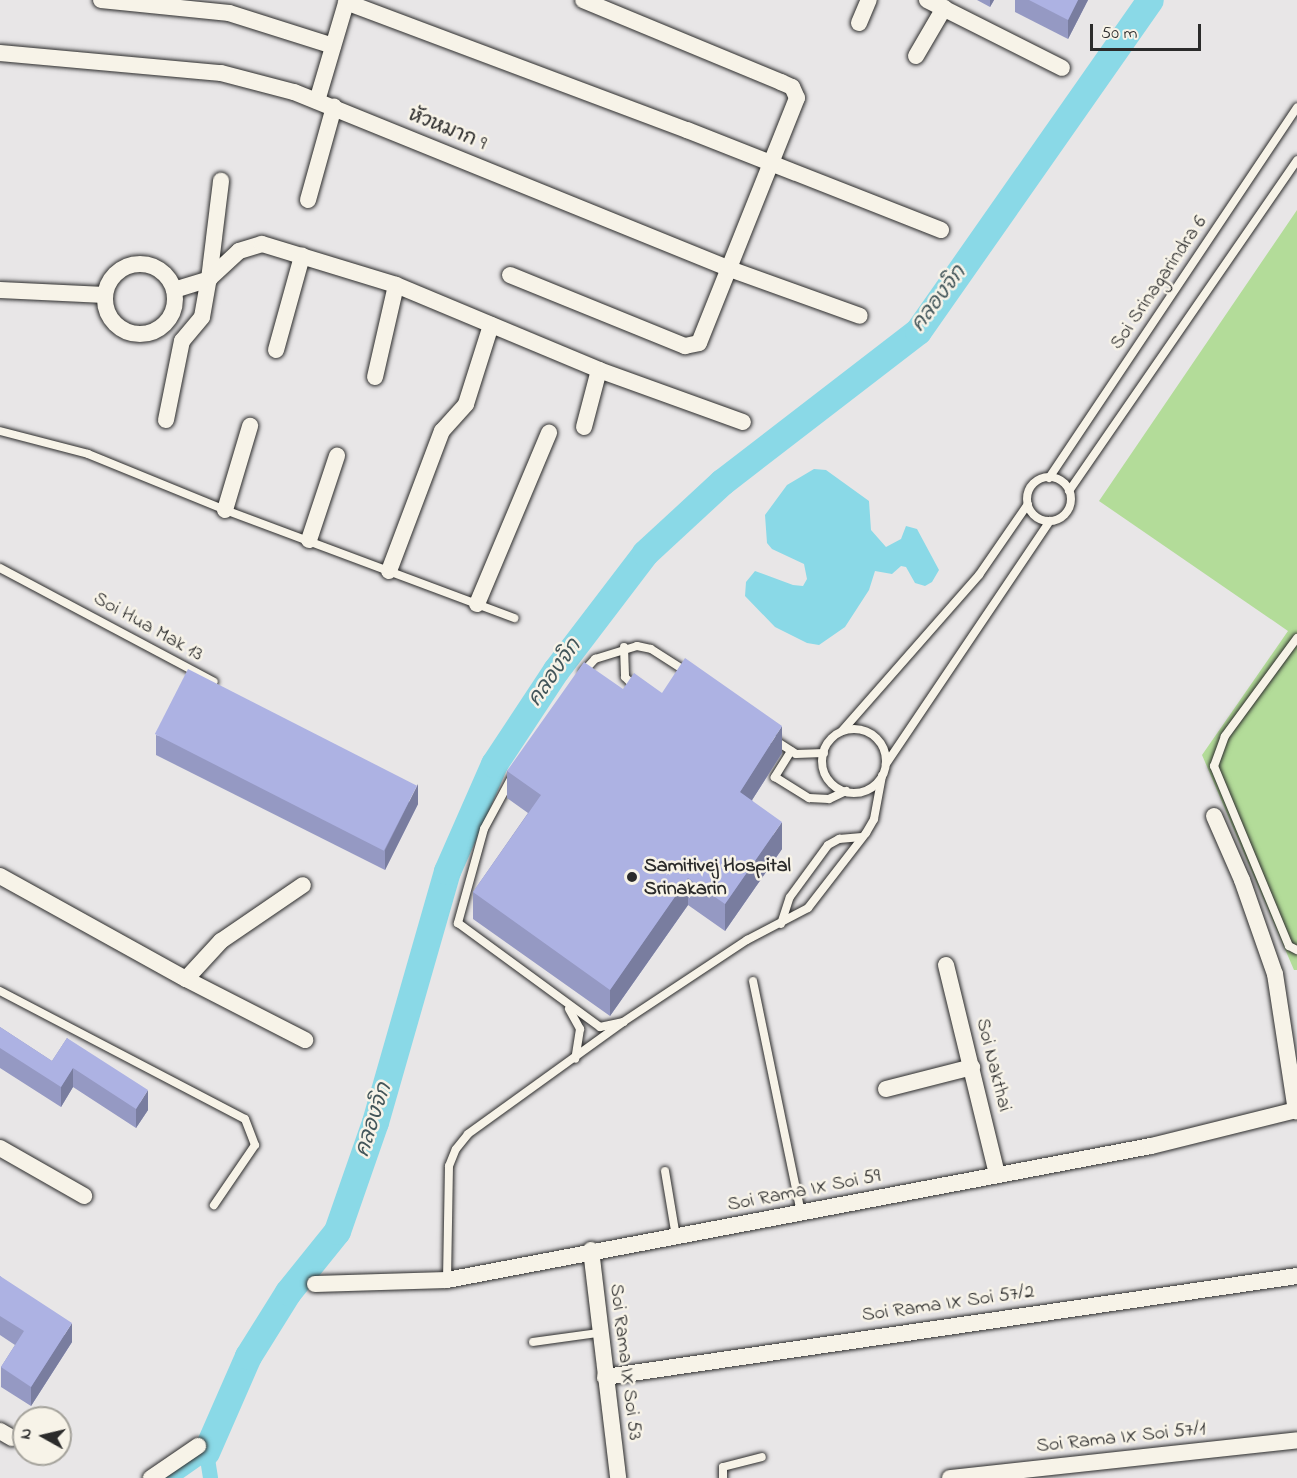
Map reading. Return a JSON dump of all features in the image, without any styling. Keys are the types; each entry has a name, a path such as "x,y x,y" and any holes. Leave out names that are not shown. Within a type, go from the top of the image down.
{"street":[{"path":"101,0 228,13 333,46"},
{"path":"510,275 692,346 699,343 707,331 728,268 797,98 792,87 583,0"},
{"path":"859,23 869,0"},
{"path":"927,0 1062,68"},
{"path":"317,101 346,1 772,163 941,230"},
{"path":"916,56 944,8"},
{"name":"หัวหมาก 9","path":"0,53 221,73 317,101 728,268 860,316"},
{"path":"308,200 334,107"},
{"path":"166,420 182,341 202,317 221,181"},
{"path":"174,290 209,279 239,251 262,244 396,285 599,370 743,422"},
{"path":"276,350 302,256"},
{"path":"136,264 159,269 174,290 173,311 168,321 159,329 137,335 117,326 105,307 105,295 115,274 136,264"},
{"path":"375,377 396,285"},
{"path":"0,290 105,295"},
{"path":"389,571 442,431 466,404 491,325"},
{"path":"584,427 599,370"},
{"path":"225,510 250,426"},
{"path":"477,604 549,433"},
{"path":"309,540 337,456"},
{"path":"1214,816 1242,880 1275,974 1297,1111"},
{"path":"0,876 186,979 305,1040"},
{"path":"186,979 221,941 303,885"},
{"name":"Soi Nakthai","path":"946,965 997,1175"},
{"path":"886,1089 972,1067"},
{"name":"Soi Rama IX Soi 59","path":"315,1284 447,1280 591,1250 801,1214 1151,1146 1297,1111"},
{"path":"0,1148 84,1196"},
{"name":"Soi Rama IX Soi 53","path":"591,1250 598,1333 618,1478"},
{"name":"Soi Rama IX Soi 57/2","path":"604,1377 1297,1276"},
{"name":"Soi Rama IX Soi 57/1","path":"950,1478 1297,1440"},
{"path":"151,1478 198,1446"}],"lane":[{"name":"Soi Srinagarindra 6","path":"1028,504 1032,486 1049,478 1297,107"},
{"path":"447,1280 449,1166 456,1149 468,1134 623,1022 747,939 781,924 808,908 874,819 886,764 1050,521 1067,511 1069,491 1297,160"},
{"path":"0,431 88,453 225,510 514,618"},
{"path":"1049,478 1060,481 1069,491"},
{"path":"762,730 791,751 809,756 824,753 979,575 1028,504 1038,519 1050,521"},
{"name":"Soi Hua Mak 13","path":"0,568 226,689"},
{"path":"1297,638 1225,736 1214,766 1289,946 1297,950"},
{"path":"624,647 625,677 644,692"},
{"path":"577,681 595,659 624,647 651,649 698,680"},
{"path":"842,731 864,730 874,735 881,743 886,764"},
{"path":"791,751 775,777 809,798 829,799 846,791 867,790 882,776"},
{"path":"824,753 830,781 846,791"},
{"path":"518,769 490,810 458,923 565,1004 600,1027 623,1022"},
{"path":"781,924 790,897 828,845 839,839 862,837"},
{"path":"753,981 801,1214"},
{"path":"0,991 245,1119 255,1145 214,1205"},
{"path":"565,1004 580,1029 574,1059"},
{"path":"665,1171 676,1237"},
{"path":"533,1342 598,1333"},
{"path":"723,1478 723,1467 762,1457"}],"green space":[{"path":"1297,210 1297,970 1294,970 1202,755 1288,631 1099,501"}],"water":[{"path":"814,469 826,470 869,501 871,530 886,547 901,539 906,526 917,529 939,570 932,582 925,586 915,583 906,567 901,566 892,574 875,571 869,590 845,627 819,645 807,643 775,627 745,596 746,582 755,571 793,585 803,586 807,579 804,564 772,549 767,543 765,515 787,485"}],"building":[{"path":"1029,0 1078,0 1068,20"},
{"name":"Samitivej Hospital Srinakarin","path":"685,658 782,726 740,792 782,822 725,904 688,878 610,990 473,892 541,795 507,771 584,662 623,689 634,673 662,693"},
{"path":"188,669 417,786 384,851 155,734"},
{"path":"0,1027 52,1061 67,1038 148,1090 136,1109 73,1068 61,1087 0,1048"},
{"path":"0,1276 72,1323 31,1387 1,1367 24,1331 0,1316"}],"waterway":[{"name":"คลองจิก","path":"206,1452 248,1356 288,1292 337,1231 375,1122 447,871 494,764 556,670 645,553 722,482 918,331 1150,0"},
{"name":"คลองจิก","path":"169,1478 206,1452 210,1478"}],"place":[{"name":"Samitivej Hospital Srinakarin","path":"632,877"}]}
